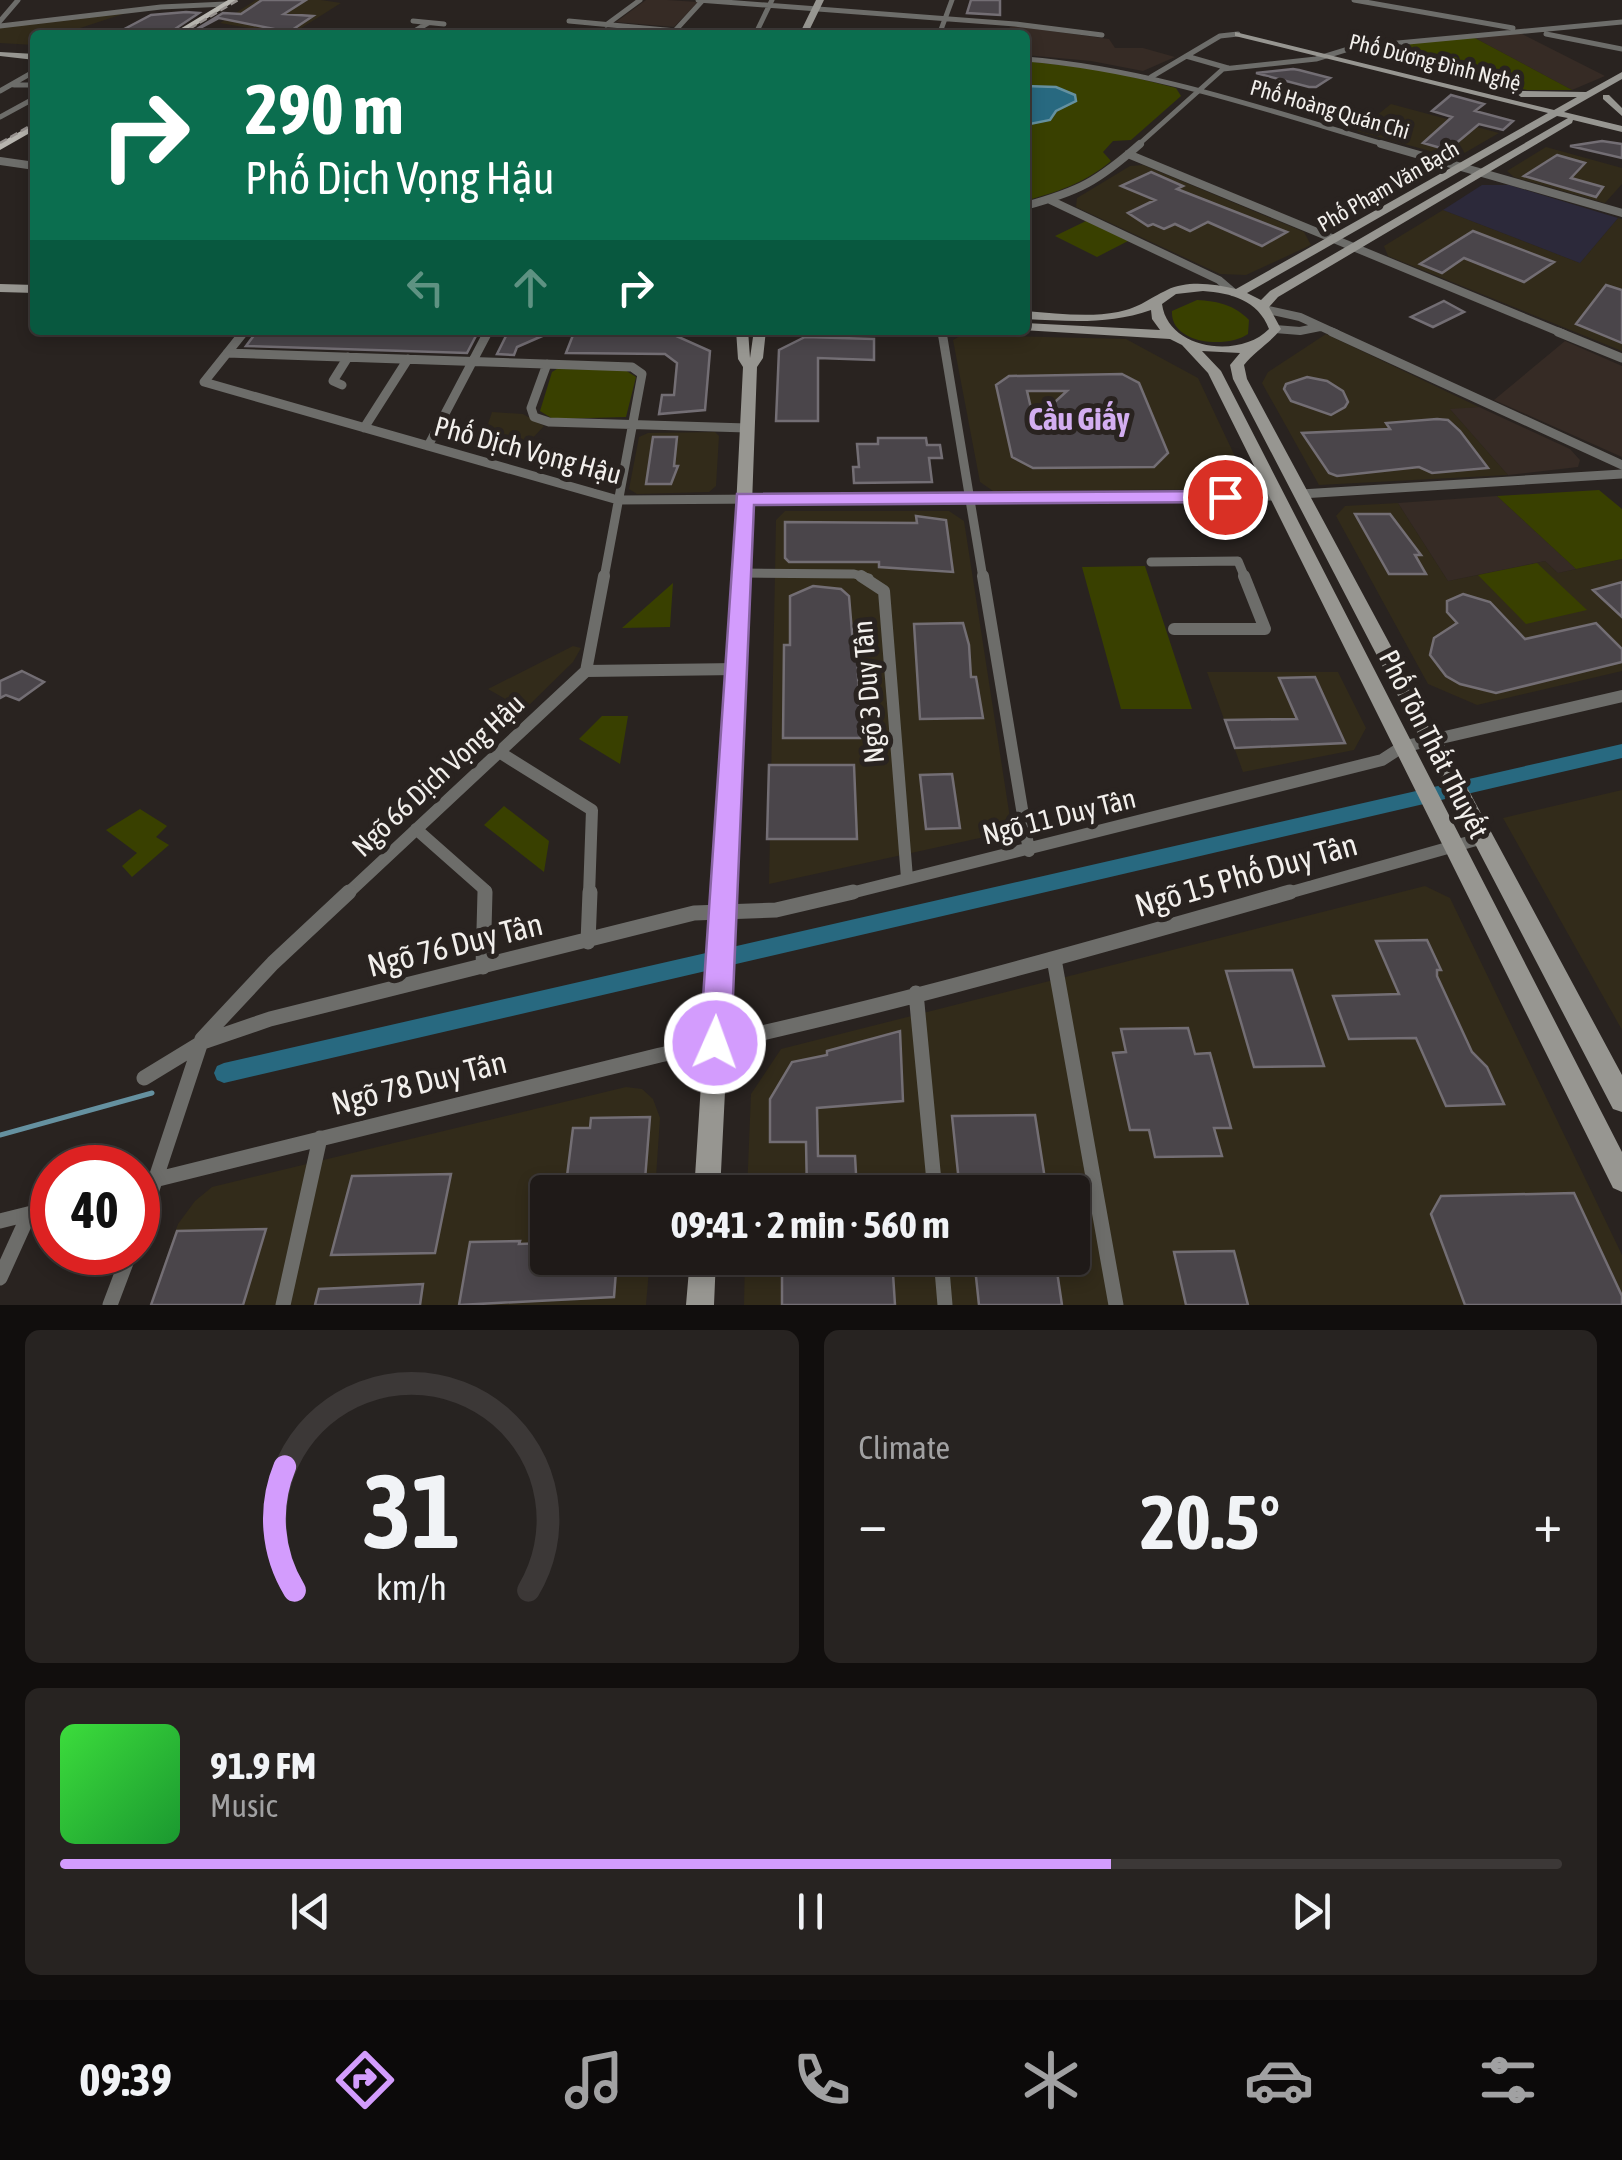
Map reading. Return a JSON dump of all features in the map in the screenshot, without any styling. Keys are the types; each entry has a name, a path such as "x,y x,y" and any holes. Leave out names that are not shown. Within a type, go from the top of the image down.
{"main road":[{"path":"197,30 246,0"},
{"path":"182,30 230,2"},
{"path":"805,30 818,4"},
{"name":"Phố Dương Đình Nghệ","path":"1242,32 1622,127"},
{"path":"0,54 30,57"},
{"path":"1571,112 1590,94 1622,75"},
{"path":"1571,112 1622,88"},
{"path":"1507,96 1590,94 1605,98 1622,114"},
{"path":"1507,96 1534,126 1552,130 1622,127"},
{"name":"Phố Phạm Văn Bạch","path":"1235,292 1336,240 1534,126 1571,112"},
{"name":"Phố Phạm Văn Bạch","path":"1263,308 1274,294 1552,130 1571,112"},
{"path":"0,137 30,120"},
{"path":"0,146 30,129"},
{"path":"1253,285 1274,294"},
{"path":"0,288 30,289"},
{"path":"1030,315 1114,316 1156,304 1166,294 1183,289 1235,292 1263,308 1274,329 1268,340 1251,348 1212,349 1180,339 1122,330 1030,327"},
{"path":"0,299 30,300"},
{"name":"Phố Tôn Thất Thuyết","path":"1156,304 1156,317 1214,370 1622,1179"},
{"path":"1114,316 1122,330"},
{"path":"708,1175 738,670 750,367 757,358 751,336"},
{"name":"Phố Tôn Thất Thuyết","path":"1251,348 1237,364 1238,373 1622,1100"},
{"path":"1289,522 1316,522"},
{"path":"700,1305 702,1275"}],"street":[{"path":"0,23 18,0"},
{"path":"606,25 640,0"},
{"path":"675,30 701,0 818,4 1102,35"},
{"path":"941,30 952,0"},
{"path":"1354,0 1622,49"},
{"path":"0,23 230,2"},
{"path":"757,30 771,2"},
{"path":"413,21 444,24"},
{"path":"569,21 647,30"},
{"path":"1186,56 1228,68 1622,22"},
{"path":"416,30 428,23"},
{"path":"1002,30 1004,23"},
{"path":"1151,77 1220,36 1242,32"},
{"name":"Phố Hoàng Quán Chi","path":"1030,59 1102,66 1151,77 1622,212"},
{"path":"1030,205 1099,180 1197,90 1228,68"},
{"path":"0,87 30,74"},
{"path":"11,84 30,86"},
{"path":"0,117 30,101"},
{"path":"1128,154 1622,358"},
{"path":"0,162 30,165"},
{"path":"1050,200 1191,266 1235,292"},
{"path":"1183,289 1191,266"},
{"path":"1263,308 1287,312 1622,465"},
{"path":"1274,329 1300,331 1320,327"},
{"name":"Phố Dịch Vọng Hậu","path":"241,335 204,382 618,500 1276,496"},
{"path":"428,446 488,335"},
{"path":"943,335 1029,850"},
{"path":"227,353 632,368 642,374 586,671 738,670"},
{"path":"342,385 333,381 348,357"},
{"path":"364,428 408,359"},
{"path":"547,364 531,408 534,417 562,424 747,428"},
{"path":"1301,494 1622,474"},
{"path":"1152,562 1238,561 1266,629 1174,629"},
{"name":"Ngõ 3 Duy Tân","path":"741,573 854,574 868,576 884,591 908,878"},
{"name":"Ngõ 66 Dịch Vọng Hậu","path":"202,1039 273,963 586,671"},
{"name":"Ngõ 11 Duy Tân","path":"722,924 1382,760 1402,747 1622,696"},
{"path":"499,752 592,810 588,942"},
{"name":"Ngõ 15 Phố Duy Tân","path":"916,993 1453,846 1478,828"},
{"path":"416,829 485,890 483,966"},
{"name":"Ngõ 76 Duy Tân","path":"202,1039 694,913 722,924"},
{"path":"1054,958 1116,1305"},
{"path":"916,993 933,1175"},
{"name":"Ngõ 78 Duy Tân","path":"160,1177 916,993"},
{"path":"144,1078 170,1056 202,1039"},
{"path":"160,1171 202,1039"},
{"path":"284,1305 320,1138"},
{"path":"0,1221 29,1214"},
{"path":"0,1278 29,1214"},
{"path":"110,1305 121,1275"},
{"path":"943,1275 946,1305"}],"shaded area":[{"path":"256,0 341,3 298,30 261,30 220,23"},
{"path":"646,0 698,2 674,27 616,22"},
{"path":"126,13 74,30 30,30 30,45 0,43 0,27"},
{"path":"1010,27 1109,39 1115,48 1143,48 1175,57 1143,71 1030,55 1030,30 1009,30"},
{"path":"1520,33 1605,76 1572,90 1473,37"},
{"path":"1391,104 1499,133 1461,155 1441,154 1357,131"},
{"path":"1546,147 1622,168 1622,184 1605,203 1514,177 1507,171"},
{"path":"1143,165 1304,232 1311,245 1246,275 1220,274 1076,207 1077,198 1130,166"},
{"path":"1482,185 1509,185 1618,218 1580,263 1443,210"},
{"path":"1443,210 1580,263 1618,218 1622,219 1622,351 1388,256 1384,246"},
{"path":"1326,334 1479,407 1451,410 1508,475 1319,485 1262,383 1268,372"},
{"path":"962,335 1126,339 1198,378 1248,484 1242,489 993,491 980,482 953,340"},
{"path":"1565,341 1622,366 1622,457 1494,400"},
{"path":"1479,407 1570,449 1580,460 1578,467 1508,475 1450,409"},
{"path":"492,412 523,414 544,426 529,442 493,432 488,424"},
{"path":"715,432 719,436 716,486 709,492 637,494 629,489 639,437 648,433"},
{"path":"1497,496 1576,569 1558,573 1545,561 1448,581 1398,503"},
{"path":"1398,503 1448,581 1545,561 1558,573 1622,559 1622,671 1477,705 1428,684 1336,516 1345,506"},
{"path":"785,511 949,511 964,521 1012,831 769,884 776,520"},
{"path":"573,646 581,648 573,662 524,710 488,689"},
{"path":"1207,672 1338,672 1366,728 1354,750 1243,772"},
{"path":"1622,790 1622,1030 1503,818"},
{"path":"1425,886 1450,898 1622,1255 1622,1305 744,1305 745,1275 1090,1275 1090,1175 748,1175 751,1094 781,1049"},
{"path":"626,1087 642,1089 653,1099 660,1118 656,1175 530,1175 530,1275 649,1275 646,1305 150,1305 178,1224 195,1201 212,1187"}],"green space":[{"path":"1473,37 1572,90 1527,90 1383,58 1365,47"},
{"path":"1030,62 1105,70 1176,88 1181,96 1131,140 1113,141 1103,152 1111,161 1070,186 1030,199"},
{"path":"1086,221 1128,241 1097,257 1055,236"},
{"path":"1197,300 1238,311 1249,320 1248,334 1214,342 1180,331 1172,311"},
{"path":"625,370 636,377 626,417 553,419 540,411 552,372"},
{"path":"1599,490 1622,509 1622,559 1576,569 1497,496"},
{"path":"1537,563 1587,610 1526,624 1478,575"},
{"path":"1145,566 1192,709 1121,709 1082,567"},
{"path":"673,583 670,627 622,628"},
{"path":"602,716 628,716 620,764 579,739"},
{"path":"504,806 549,841 544,872 484,825"},
{"path":"140,809 167,826 156,837 169,845 132,877 122,866 137,853 106,830"}],"water":[{"path":"1030,86 1056,87 1075,95 1076,101 1056,111 1050,120 1030,124"}],"building":[{"path":"262,0 306,0 284,14 313,16 292,30 219,18 195,30 223,13 241,14"},
{"path":"971,0 1000,0 1000,15 967,13"},
{"path":"199,13 174,30 122,30 151,15"},
{"path":"1293,69 1330,78 1309,87 1256,73"},
{"path":"1451,95 1484,104 1475,111 1513,121 1503,130 1479,124 1448,150 1423,143 1452,117 1432,111"},
{"path":"1602,141 1622,144 1622,158 1570,146"},
{"path":"1557,155 1585,163 1571,178 1603,187 1596,197 1524,176"},
{"path":"1151,172 1183,186 1177,189 1287,232 1262,246 1208,222 1190,231 1175,224 1164,229 1148,226 1128,213 1155,200 1121,186"},
{"path":"1473,231 1554,262 1524,282 1464,258 1442,273 1420,264"},
{"path":"1606,285 1622,290 1622,343 1576,324"},
{"path":"1444,301 1464,312 1433,327 1411,317"},
{"path":"254,335 476,335 467,353 246,346"},
{"path":"545,335 517,347 514,355 497,354 506,336"},
{"path":"573,335 674,335 710,351 705,410 659,414 662,395 674,395 677,363 665,354 566,353"},
{"path":"805,337 874,339 874,360 818,358 818,421 776,421 779,350"},
{"path":"1122,374 1139,383 1168,453 1154,467 1033,468 1012,457 996,385 1009,376","holes":["1027,391 1067,391 1034,421"]},
{"path":"1307,377 1327,381 1343,391 1348,402 1345,407 1331,415 1291,401 1284,389 1286,384"},
{"path":"1448,420 1460,431 1488,468 1432,473 1419,467 1337,476 1329,473 1302,433 1390,429 1386,423"},
{"path":"653,437 677,437 674,466 678,466 671,484 646,484"},
{"path":"878,438 926,438 927,445 940,445 942,458 929,458 932,482 854,483 853,467 859,467 857,444 878,444"},
{"path":"1355,514 1390,514 1421,555 1415,555 1426,574 1389,574"},
{"path":"916,516 946,520 953,572 879,567 879,562 789,562 785,558 785,522 917,523"},
{"path":"1622,582 1622,617 1593,590"},
{"path":"813,586 841,589 849,596 853,644 857,644 860,738 783,738 784,645 790,645 790,596"},
{"path":"1463,594 1490,602 1525,639 1596,623 1622,649 1622,662 1496,693 1460,684 1446,676 1430,655 1434,638 1457,623 1447,612 1447,601"},
{"path":"963,623 971,677 976,677 983,718 920,719 914,624"},
{"path":"22,671 44,682 19,700 6,695 0,698 0,681"},
{"path":"1315,677 1345,743 1235,748 1225,720 1297,719 1279,678"},
{"path":"769,765 854,765 857,839 767,839"},
{"path":"952,774 960,828 926,829 920,775"},
{"path":"1427,940 1441,970 1437,970 1437,976 1472,1052 1487,1067 1504,1104 1446,1106 1416,1038 1349,1039 1333,996 1399,994 1376,941"},
{"path":"1292,970 1324,1066 1254,1067 1226,971"},
{"path":"1188,1028 1195,1054 1210,1053 1231,1128 1214,1128 1222,1156 1155,1157 1149,1130 1130,1130 1113,1053 1126,1052 1121,1029"},
{"path":"900,1031 903,1101 817,1108 818,1156 855,1156 856,1175 807,1175 806,1142 770,1142 770,1099 792,1062 827,1055 827,1051"},
{"path":"1035,1115 1044,1175 958,1175 952,1116"},
{"path":"650,1117 645,1175 567,1175 573,1128 590,1128 591,1118"},
{"path":"451,1174 435,1253 331,1255 352,1176"},
{"path":"1574,1193 1622,1296 1622,1305 1465,1305 1431,1214 1441,1196"},
{"path":"266,1229 243,1305 151,1305 177,1231"},
{"path":"470,1242 530,1244 530,1275 616,1275 614,1297 459,1305"},
{"path":"1234,1251 1248,1305 1186,1305 1174,1252"},
{"path":"782,1275 893,1275 895,1305 782,1305"},
{"path":"976,1275 1058,1275 1062,1305 979,1305"},
{"path":"423,1284 420,1305 315,1305 319,1289"}],"waterway":[{"path":"224,1073 1622,751"},
{"path":"0,1135 152,1093"}],"railway":[{"path":"187,30 238,0"},
{"path":"0,143 30,126"}],"district":[{"name":"Cầu Giấy","path":"1079,419"}],"route":[{"path":"715,1043 738,670 744,499 1225,497"}]}
